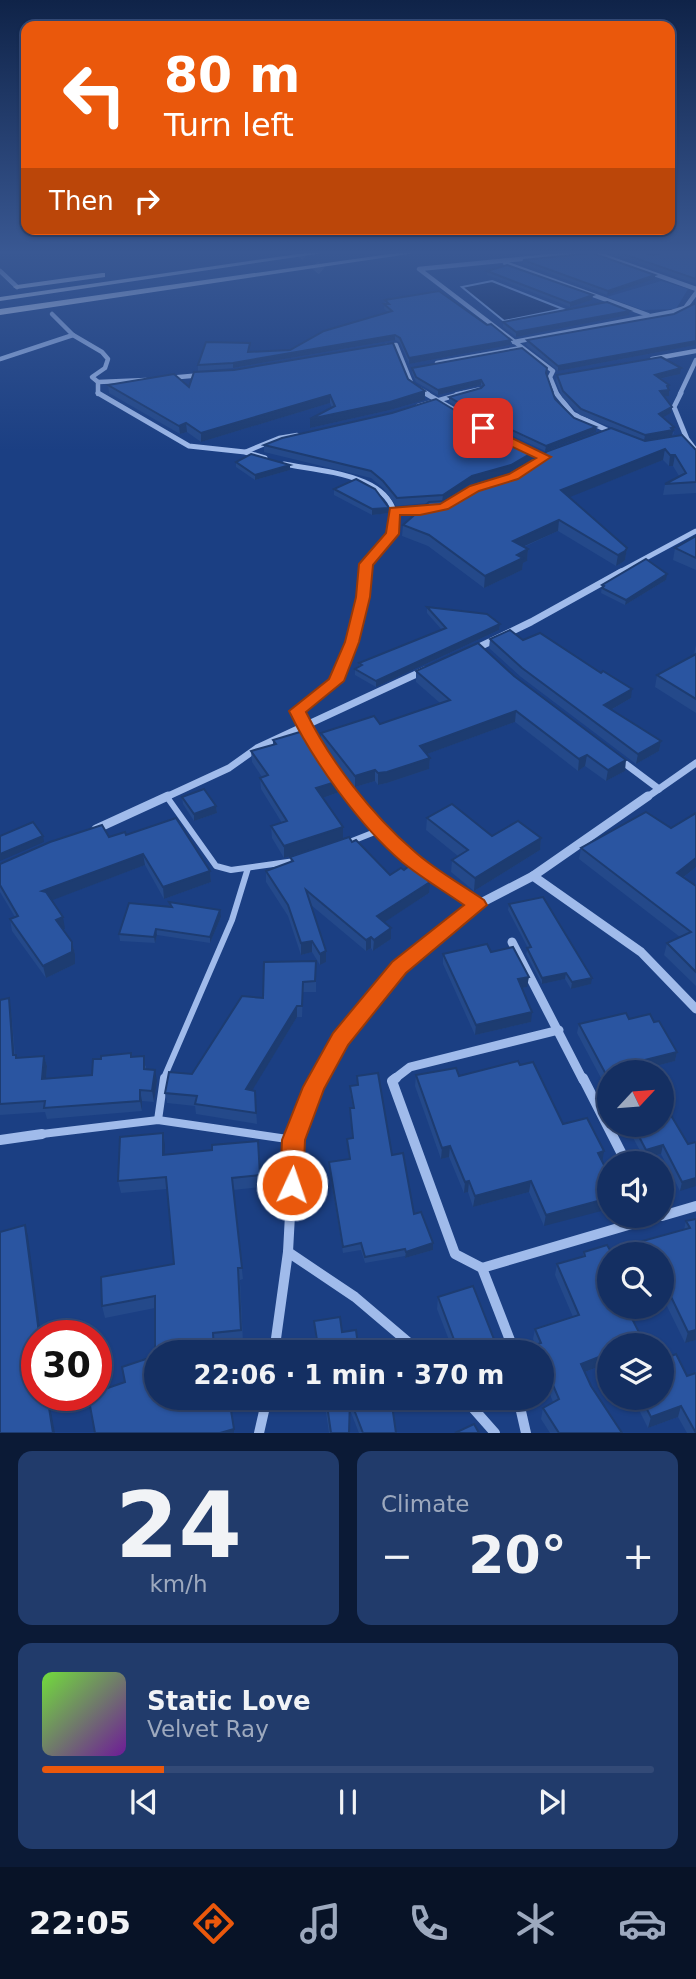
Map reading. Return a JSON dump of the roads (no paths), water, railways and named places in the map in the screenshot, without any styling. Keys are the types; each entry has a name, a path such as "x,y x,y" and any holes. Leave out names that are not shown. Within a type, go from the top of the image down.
{"street":[{"path":"56,318 73,335 102,352 108,359 105,368 92,377 97,382 98,394 189,446 245,452 308,470 349,476 369,483 379,491 394,511 393,534 366,564 363,597 352,642 336,681 297,711 321,754"},
{"path":"483,318 553,371 550,377 558,400 577,419 622,436"},
{"path":"514,342 635,318"},
{"path":"0,359 73,335"},
{"path":"383,346 396,345 412,385 464,416"},
{"path":"431,365 521,348"},
{"path":"643,360 696,351"},
{"path":"696,360 674,407 687,439 696,451"},
{"path":"406,369 419,367"},
{"path":"163,378 213,374"},
{"path":"550,377 564,375"},
{"path":"97,382 151,379"},
{"path":"601,437 611,432"},
{"path":"676,440 687,439"},
{"path":"394,511 432,509"},
{"path":"468,652 534,621 605,578 695,532"},
{"path":"480,647 489,656"},
{"path":"82,835 229,768 257,748 432,667"},
{"path":"608,751 659,789"},
{"path":"276,1340 288,1252 294,1140 314,1087 341,1039 399,967 477,905 533,876 696,763"},
{"path":"330,765 380,830 409,857 477,905"},
{"path":"533,876 641,952 696,1009"},
{"path":"512,942 620,1151"},
{"path":"511,1340 482,1268 455,1254 392,1081 410,1067 559,1030"},
{"path":"0,1140 42,1134"},
{"path":"674,1212 696,1206"},
{"path":"482,1268 617,1228"},
{"path":"288,1252 355,1297 406,1340"},
{"path":"259,1433 264,1410"},
{"path":"475,1410 495,1433"},
{"path":"521,1410 526,1433"}],"lane":[{"path":"416,407 435,398 479,389"},
{"path":"245,452 279,438 301,434"},
{"path":"167,797 216,866 231,870 304,858"},
{"path":"342,845 380,830"},
{"path":"158,1120 163,1080 232,920 248,868"},
{"path":"42,1134 158,1120 294,1140"}]}
